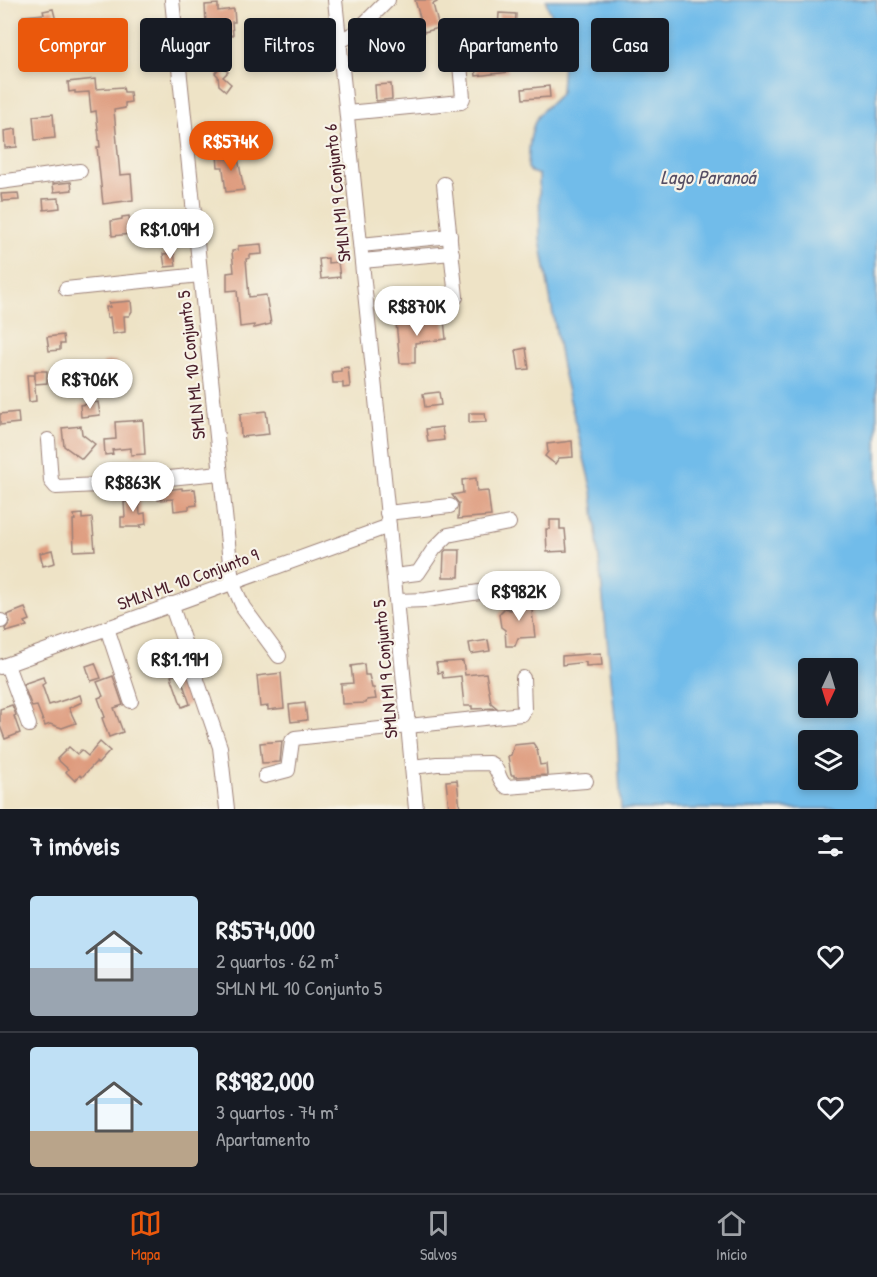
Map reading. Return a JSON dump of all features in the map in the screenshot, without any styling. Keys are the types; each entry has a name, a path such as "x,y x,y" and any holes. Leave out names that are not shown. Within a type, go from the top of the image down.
{"street":[{"name":"SMLN ML 10 Conjunto 5","path":"172,0 232,582 243,607 279,656"},
{"name":"SMLN MI 9 Conjunto 6","path":"335,0 388,519"},
{"path":"339,42 356,32 388,0"},
{"path":"347,113 461,102 463,98 461,72"},
{"path":"0,182 80,171"},
{"path":"444,184 456,297"},
{"path":"361,245 450,236"},
{"path":"362,261 452,253"},
{"path":"66,289 200,275"},
{"path":"48,440 51,481 56,487 220,473"},
{"name":"SMLN ML 10 Conjunto 9","path":"3,666 232,582 388,519 450,506"},
{"name":"SMLN MI 9 Conjunto 5","path":"388,519 416,809"},
{"path":"394,576 418,573 434,549 448,535 509,523"},
{"path":"396,601 426,600 486,591 497,592 511,601"},
{"path":"171,604 220,747 227,809"},
{"path":"107,628 131,701"},
{"path":"3,666 29,725"},
{"path":"265,776 288,770 293,739 522,714 524,710 523,678"},
{"path":"412,766 489,762 495,767 503,785 507,787 586,782"}],"water":[{"name":"Lago Paranoá","path":"546,0 877,0 877,809 621,809 617,737 592,491 562,367 540,239 539,175 528,168 530,141 535,122 540,113 561,92 562,72 579,72 579,18 554,18"}],"building":[{"path":"415,0 437,0 433,4 438,28 426,31 426,18 420,18"},
{"path":"218,4 218,11 234,9 235,22 232,22 232,18 206,18 205,5"},
{"path":"53,9 55,18 23,18 23,16 44,14 43,11"},
{"path":"499,13 516,14 516,18 499,18"},
{"path":"228,72 223,77 231,84 226,91 219,85 218,76 215,73"},
{"path":"476,72 508,72 476,76"},
{"path":"95,79 96,89 123,87 124,92 130,92 131,102 125,103 125,108 114,110 120,175 131,174 133,200 103,204 96,111 91,112 89,92 69,92 68,82"},
{"path":"391,84 392,99 376,101 375,85"},
{"path":"549,86 550,97 523,99 522,89"},
{"path":"53,114 55,138 35,140 33,116"},
{"path":"16,129 17,147 5,148 4,131"},
{"path":"237,153 244,190 226,192 223,167 218,167 217,155"},
{"path":"71,182 72,190 54,192 53,184"},
{"path":"18,193 19,200 2,201 1,194"},
{"path":"59,198 60,208 44,210 43,199"},
{"path":"129,216 131,234 112,236 111,221"},
{"path":"261,244 262,254 250,255 250,258 246,259 249,297 266,295 271,324 254,328 254,325 240,327 237,290 227,291 227,273 234,272 232,251 238,250 238,246"},
{"path":"174,253 176,266 165,267 163,254"},
{"path":"328,258 328,263 338,262 340,277 321,279 319,259"},
{"path":"131,301 132,311 129,316 124,316 125,332 112,334 106,307 110,307 109,303"},
{"path":"411,320 411,323 444,320 446,339 415,343 415,363 400,363 396,322"},
{"path":"63,335 64,344 60,344 60,350 49,351 47,337"},
{"path":"526,348 529,369 519,370 516,350"},
{"path":"117,361 118,387 95,391 93,374 102,373 103,362"},
{"path":"348,367 350,387 343,388 343,383 333,383 332,372"},
{"path":"35,371 47,371 47,383 35,384"},
{"path":"27,375 34,375 36,401 29,402"},
{"path":"439,392 441,405 425,407 423,394"},
{"path":"98,402 100,415 81,417 80,405"},
{"path":"266,411 269,434 241,437 240,414"},
{"path":"18,412 19,423 0,425 0,414"},
{"path":"469,413 485,413 486,422 469,423"},
{"path":"143,420 145,454 131,455 131,448 112,450 113,454 105,455 104,440 116,439 115,422"},
{"path":"81,426 82,434 95,444 82,459 64,446 62,428"},
{"path":"442,427 444,440 428,442 426,429"},
{"path":"572,441 573,457 559,458 555,464 545,456 548,452 547,444"},
{"path":"476,478 477,492 488,491 491,516 458,519 459,504 452,495 463,493 462,480"},
{"path":"182,488 182,490 195,489 197,505 189,506 189,509 174,511 173,499 158,500 157,491"},
{"path":"138,494 140,514 145,513 146,524 140,525 141,527 121,527 121,517 125,517 126,496"},
{"path":"82,514 82,519 92,518 95,550 74,551 74,515"},
{"path":"550,520 560,520 560,529 565,529 567,551 547,552 546,529 550,529"},
{"path":"52,550 55,563 43,566 40,553"},
{"path":"446,550 460,550 459,577 443,577"},
{"path":"532,595 539,600 537,603 539,604 532,611 535,637 518,638 515,646 506,646 505,630 501,627 499,614 505,608 516,609 520,601 523,605"},
{"path":"25,608 30,620 25,622 27,626 6,632 5,629 10,622 7,615"},
{"path":"488,640 490,651 471,654 469,643"},
{"path":"601,653 602,665 586,666 586,662 562,665 562,656"},
{"path":"463,661 465,675 486,673 491,703 497,708 472,709 472,706 464,706 461,676 443,678 442,672 438,673 436,663"},
{"path":"95,663 101,678 91,681 86,666"},
{"path":"364,664 365,675 369,675 376,699 367,700 366,703 342,704 341,684 353,683 351,666"},
{"path":"179,673 190,704 182,707 171,676"},
{"path":"281,673 284,708 268,710 268,706 260,707 257,676"},
{"path":"113,676 123,705 114,708 123,732 109,737 98,698 103,696 97,682"},
{"path":"43,677 45,683 42,685 49,705 80,695 82,702 69,708 76,723 62,728 50,724 45,726 37,706 32,707 23,684"},
{"path":"305,703 307,720 291,722 289,705"},
{"path":"12,705 20,733 5,739 0,726 0,709"},
{"path":"282,741 280,762 262,763 260,743"},
{"path":"100,742 110,751 98,764 96,762 75,781 66,772 68,769 57,759 69,747 77,754 81,750 88,756"},
{"path":"533,743 537,749 540,765 546,764 547,775 514,777 511,775 508,756 511,755 514,745"},
{"path":"457,780 460,809 449,809 446,781"}]}
